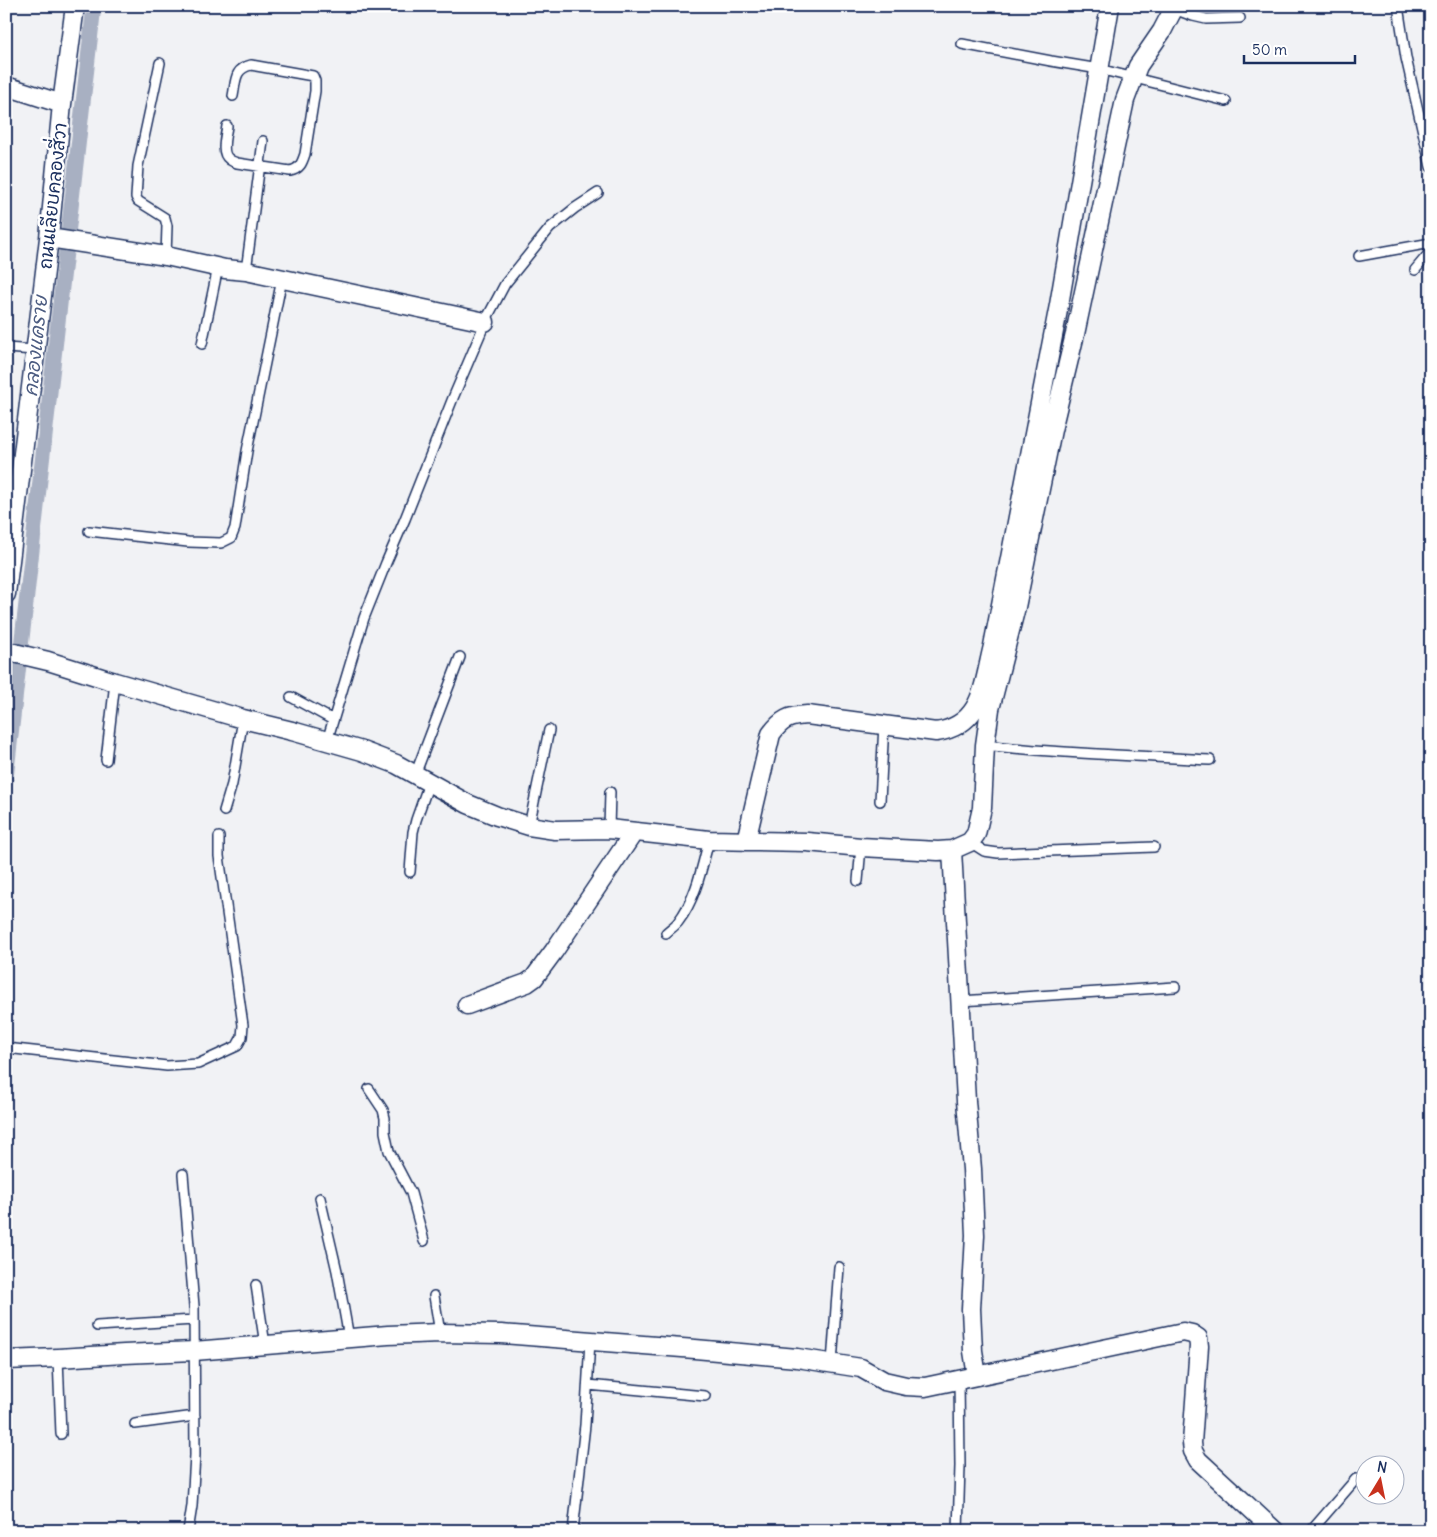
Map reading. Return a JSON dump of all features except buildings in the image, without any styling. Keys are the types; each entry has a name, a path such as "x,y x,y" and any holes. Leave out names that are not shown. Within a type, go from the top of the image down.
{"street":[{"name":"ถนนเลียบคลองสี่วา","path":"6,594 11,509 35,350 55,238 62,104 76,6"},
{"path":"746,841 771,734 778,723 794,715 807,715 936,732 948,730 963,723 975,710 993,646 1059,305 1110,6"},
{"path":"11,652 48,661 243,719 362,751 396,764 468,804 529,826 555,830 609,829 709,840 807,842 938,851 952,850 970,842 976,834 982,808 985,745 990,709 1016,607 1052,430 1075,334 1125,100 1138,66 1175,8"},
{"path":"6,86 62,104"},
{"path":"55,238 166,256 485,322"},
{"path":"467,1004 527,983 534,978 634,832"},
{"path":"952,850 966,1100 972,1170 975,1235 971,1310 973,1351 977,1376"},
{"path":"6,1360 194,1351 388,1334 501,1334 797,1358 861,1368 884,1381 906,1386 925,1387 1183,1332 1198,1338 1199,1346 1193,1451 1198,1460 1275,1531"}],"lane":[{"path":"1398,6 1406,58 1431,167"},
{"path":"1175,8 1193,16 1206,19 1240,18"},
{"path":"962,44 1099,69 1226,101"},
{"path":"160,63 138,166 136,197 138,201 165,218 167,226 166,256"},
{"path":"227,126 224,147 229,160 237,163 290,171 296,170 302,162 307,145 315,81 312,76 251,65 243,67 238,72 233,96"},
{"path":"246,272 263,141"},
{"path":"327,741 364,618 485,322 505,284 550,228 563,216 598,193"},
{"path":"1359,256 1431,243"},
{"path":"1415,270 1431,252"},
{"path":"202,344 218,267"},
{"path":"88,531 188,542 220,543 231,538 235,528 247,451 282,279"},
{"path":"6,348 35,350"},
{"path":"410,872 413,832 422,779 460,657"},
{"path":"106,760 115,682"},
{"path":"291,697 332,720"},
{"path":"224,811 234,775 243,719"},
{"path":"880,801 884,724"},
{"path":"529,826 549,730"},
{"path":"985,745 1061,753 1210,760"},
{"path":"609,829 610,792"},
{"path":"6,1048 167,1066 198,1064 237,1046 242,1037 243,1025 219,856 219,838"},
{"path":"666,932 678,922 690,901 699,878 709,840"},
{"path":"970,842 984,850 998,853 1154,847"},
{"path":"858,880 861,847"},
{"path":"961,1001 1174,987"},
{"path":"369,1089 383,1110 389,1151 410,1193 424,1241"},
{"path":"183,1174 194,1306 195,1463 188,1531"},
{"path":"320,1198 337,1272 349,1338"},
{"path":"832,1363 839,1267"},
{"path":"256,1285 265,1345"},
{"path":"434,1296 440,1333"},
{"path":"97,1326 194,1320"},
{"path":"573,1531 588,1385 590,1341"},
{"path":"58,1358 61,1434"},
{"path":"958,1531 960,1466 959,1380"},
{"path":"588,1385 705,1396"},
{"path":"135,1424 195,1416"},
{"path":"1311,1531 1354,1481"}],"waterway":[{"name":"คลองเเคราย","path":"6,779 94,6"}]}
